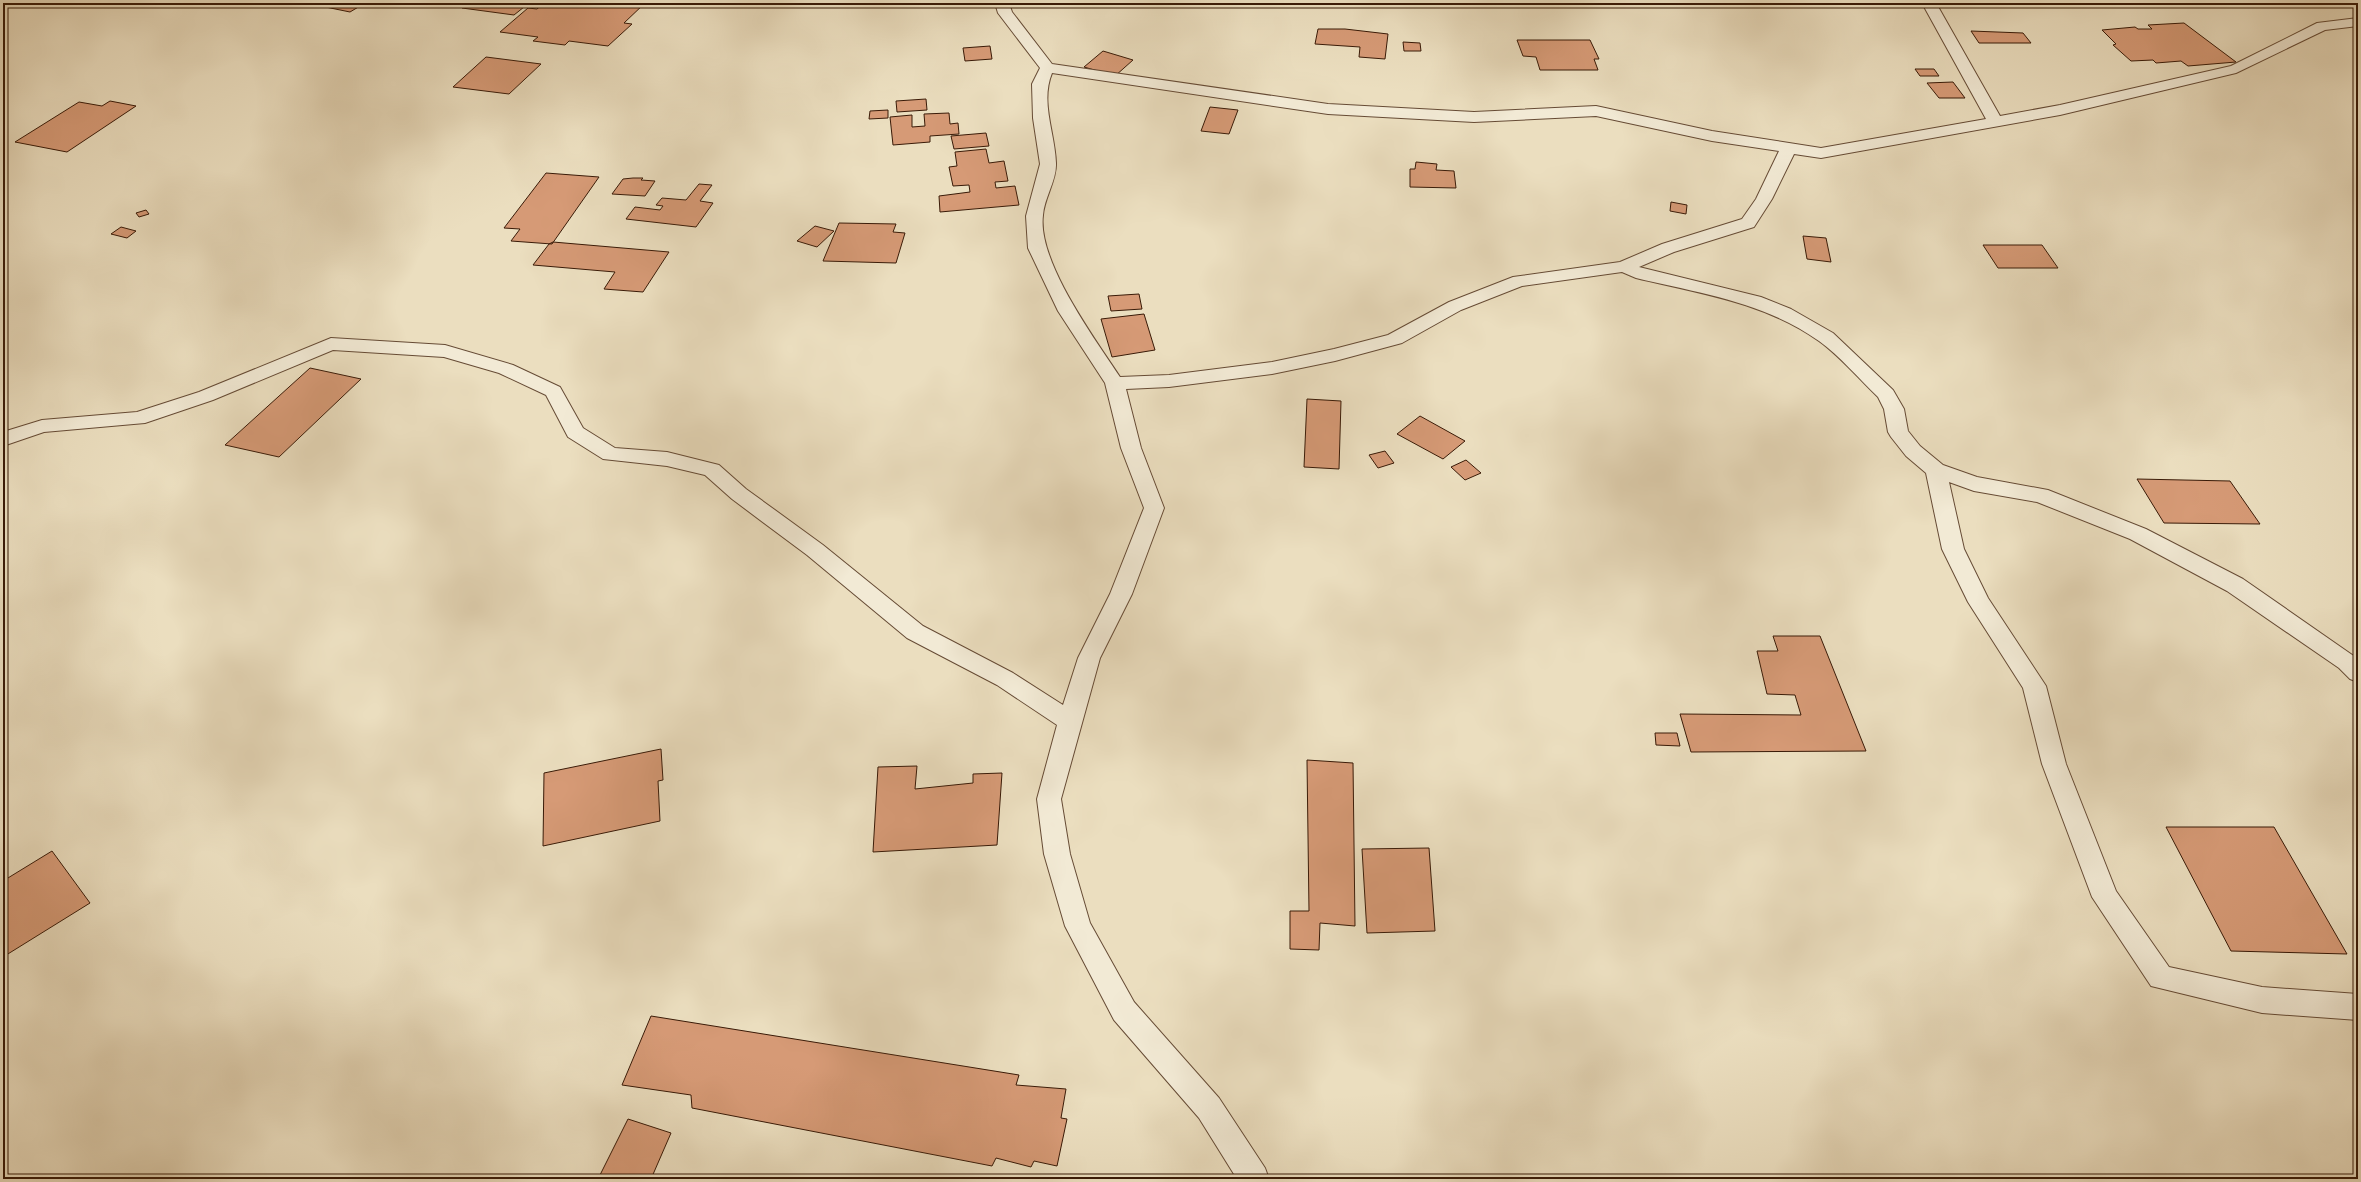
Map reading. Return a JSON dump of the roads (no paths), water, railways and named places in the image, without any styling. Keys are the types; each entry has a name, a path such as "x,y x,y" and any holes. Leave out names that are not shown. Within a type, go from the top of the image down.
{"street":[{"path":"1002,3 1005,13 1047,68 1328,109 1474,117 1596,110 1712,136 1821,153 2060,110 2236,68 2322,26 2358,22"},
{"path":"1929,3 1996,122"},
{"path":"1047,68 1040,84 1041,118 1048,164 1034,216 1037,248 1067,311 1115,383 1131,448 1154,508 1122,594 1089,658 1070,721 1049,799 1057,854 1078,926 1124,1012 1208,1108 1254,1179"},
{"path":"1115,383 1169,381 1256,370 1335,355 1395,339 1455,306 1519,281 1624,267 1668,248 1748,223 1764,199 1789,148"},
{"path":"1624,267 1642,274 1755,301 1785,312 1826,337 1886,394 1894,409 1898,432 1913,451 1936,470 1974,484 2041,495 2138,534 2235,585 2347,662 2358,673"},
{"path":"3,439 42,426 138,418 206,396 331,344 445,351 506,369 553,391 574,432 610,454 668,459 712,470 739,494 815,550 915,632 1005,679 1070,721"},
{"path":"1936,470 1953,549 1979,602 2034,686 2054,764 2105,897 2161,977 2262,1000 2358,1007"}]}
